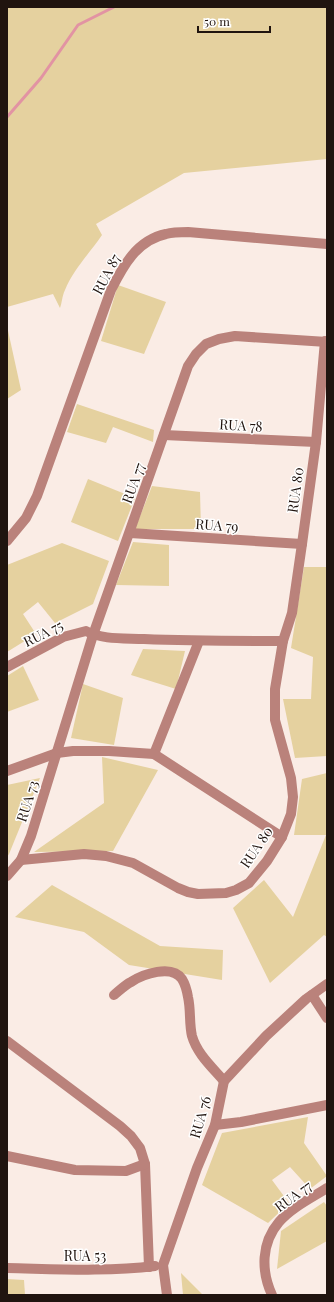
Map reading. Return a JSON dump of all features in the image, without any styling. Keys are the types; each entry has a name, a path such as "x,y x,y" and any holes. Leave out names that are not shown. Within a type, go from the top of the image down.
{"street":[{"name":"RUA 87","path":"7,541 26,518 37,496 111,290 120,272 133,253 148,241 166,234 188,232 327,244"},
{"name":"RUA 77","path":"57,752 93,635 188,366 196,354 206,344 219,339 235,336 326,341"},
{"name":"RUA 80","path":"22,860 84,854 106,856 133,863 188,892 198,894 226,893 236,890 249,883 267,861 282,837 291,814 293,797 291,778 275,720 277,673 283,640 292,613 316,442 326,341"},
{"name":"RUA 78","path":"164,435 316,442"},
{"name":"RUA 79","path":"130,533 302,544"},
{"name":"RUA 75","path":"7,667 63,637 86,631 93,635"},
{"path":"93,635 199,642 283,640"},
{"path":"154,754 199,642"},
{"path":"7,771 57,752 94,751 154,754 282,837"},
{"name":"RUA 73","path":"7,876 22,860 57,752"},
{"path":"114,995 132,981 148,973 163,971 175,974 182,979 188,997 192,1036 195,1045 224,1081"},
{"name":"RUA 76","path":"167,1295 163,1265 197,1168 216,1124 224,1081 266,1036 312,995 327,984"},
{"path":"312,995 327,1018"},
{"path":"7,1041 126,1131 140,1148 145,1164 149,1267"},
{"path":"216,1124 241,1122 327,1105"},
{"path":"7,1156 74,1170 126,1171 145,1164"},
{"name":"RUA 77","path":"272,1295 264,1266 264,1252 270,1236 280,1222 295,1209 327,1189"},
{"name":"RUA 53","path":"7,1268 102,1270 133,1269 163,1265"}],"shaded area":[{"path":"7,7 327,7 327,159 184,173 96,224 102,235 72,276 64,292 60,308 53,294 7,307"},
{"path":"118,285 166,302 144,354 101,341"},
{"path":"7,326 21,390 7,399"},
{"path":"77,404 154,430 153,442 113,427 106,443 67,432"},
{"path":"88,479 135,498 118,541 71,522"},
{"path":"152,486 200,492 201,529 135,529"},
{"path":"133,542 169,545 169,586 116,585"},
{"path":"62,543 109,561 93,604 55,623 38,602 23,614 36,634 7,652 7,565"},
{"path":"304,567 327,567 327,756 295,758 283,699 311,699 313,657 291,648"},
{"path":"143,649 185,651 176,689 131,675"},
{"path":"23,666 39,700 7,712 7,676"},
{"path":"83,684 123,698 114,745 71,738"},
{"path":"102,757 158,770 113,851 34,852 104,803"},
{"path":"327,773 327,937 324,935 270,983 233,908 264,880 293,917 326,835 294,835 302,779"},
{"path":"40,778 9,854 7,857 7,785"},
{"path":"52,885 160,946 223,950 222,980 129,965 84,932 15,917"},
{"path":"308,1117 304,1143 327,1176 310,1189 290,1167 272,1180 289,1203 268,1223 202,1185 222,1133"},
{"path":"324,1202 327,1206 327,1241 277,1269 281,1231"},
{"path":"181,1273 203,1295 183,1295"},
{"path":"7,1279 24,1280 25,1295 7,1295"}],"waterway":[{"path":"7,117 41,78 78,25 114,7"}]}
